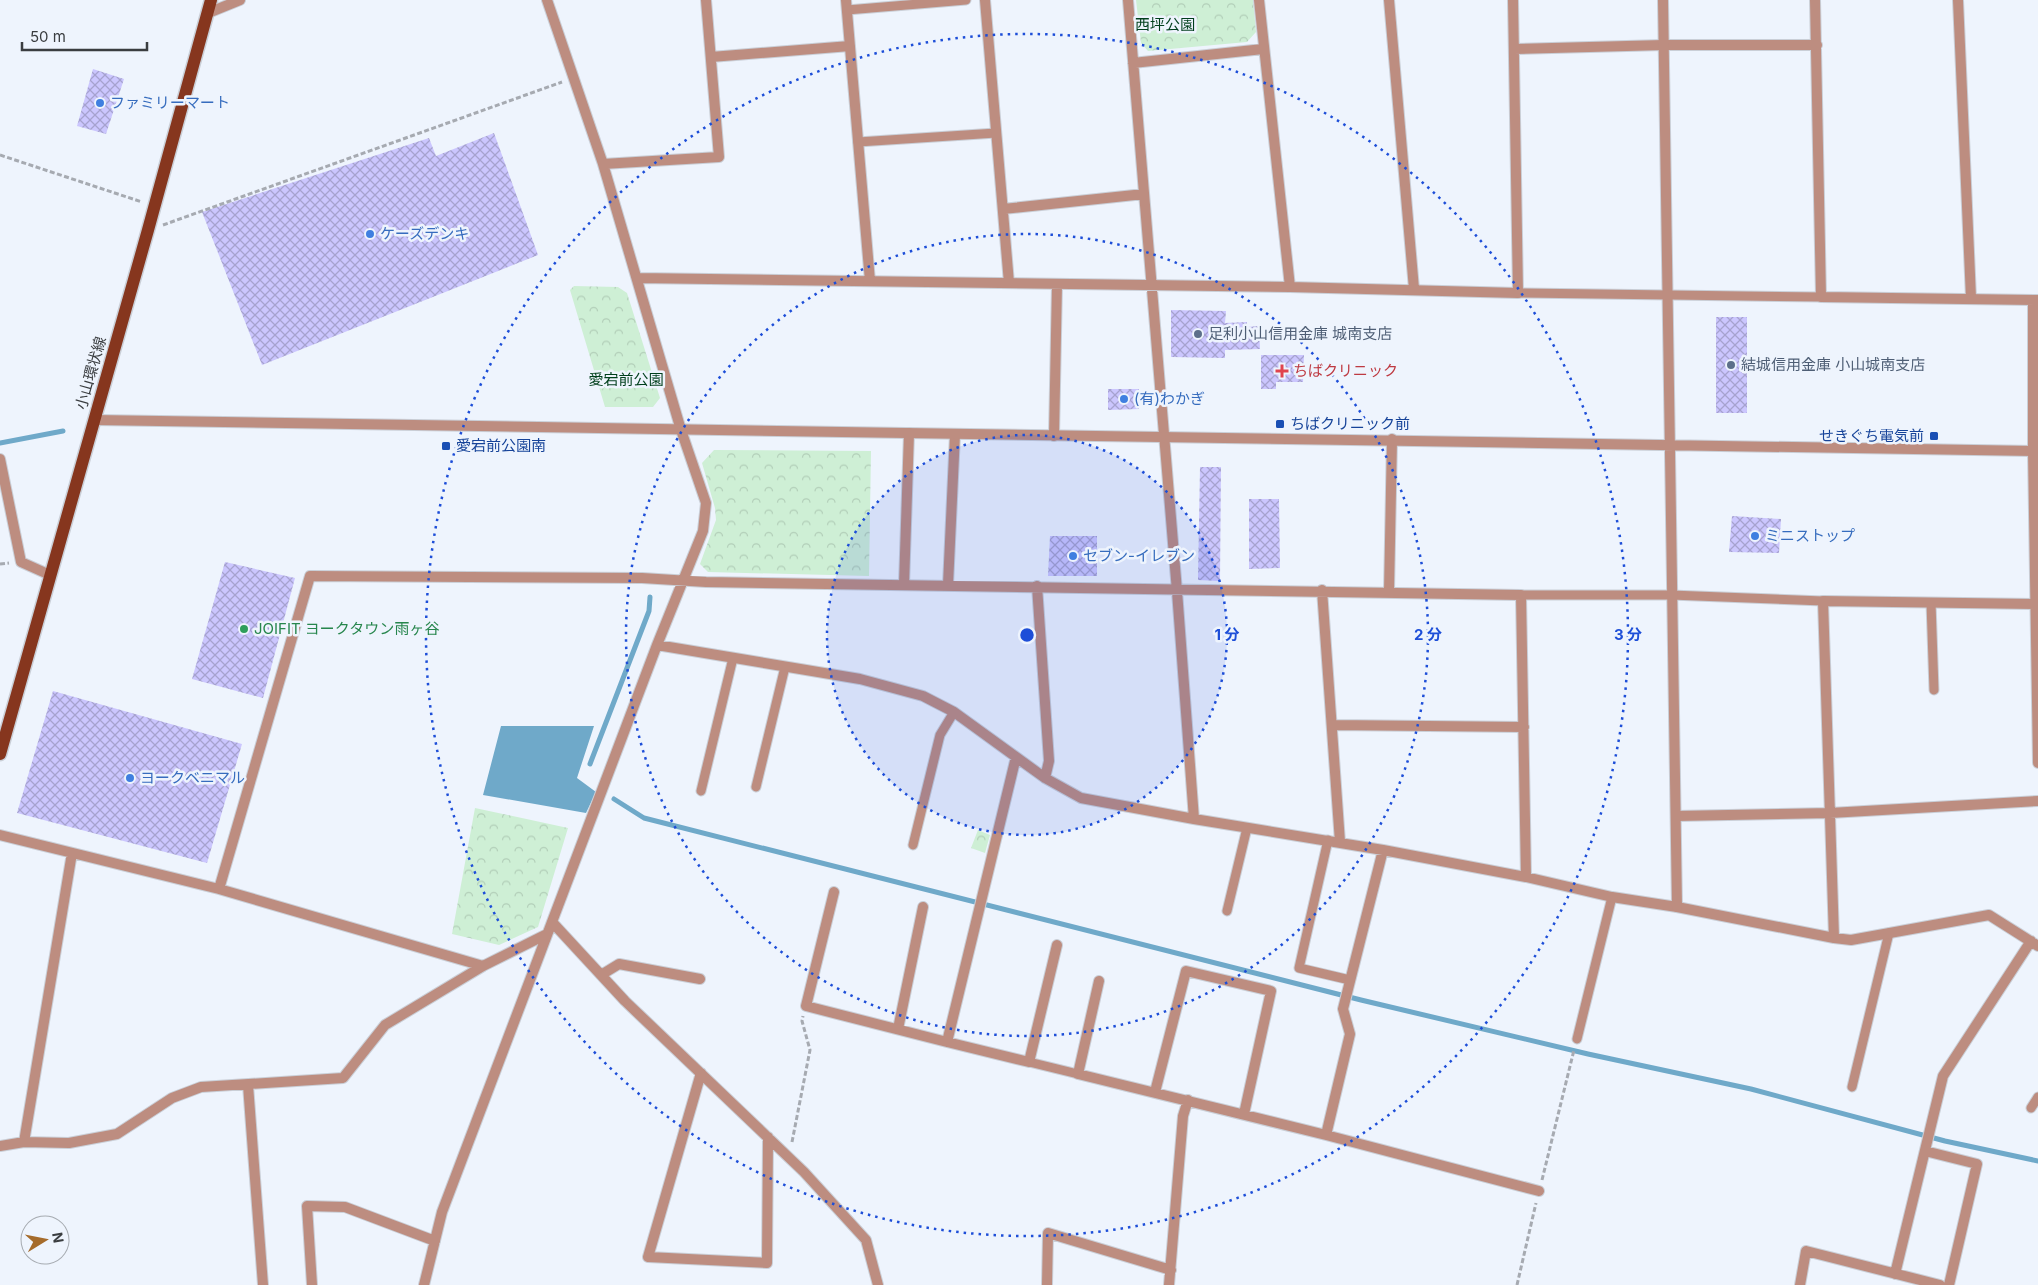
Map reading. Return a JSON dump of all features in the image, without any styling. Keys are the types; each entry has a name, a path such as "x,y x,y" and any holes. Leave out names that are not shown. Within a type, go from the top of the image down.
{"main road":[{"name":"小山環状線","path":"0,754 155,206 211,0"}],"street":[{"path":"208,13 240,0"},
{"path":"424,1285 442,1212 657,645 703,531 706,503 681,430 603,164 547,0"},
{"path":"603,164 719,157 706,0"},
{"path":"985,0 1010,283"},
{"path":"1128,0 1194,819"},
{"path":"1259,0 1290,287"},
{"path":"1389,0 1414,289"},
{"path":"637,278 1414,289 1518,293 1513,0"},
{"path":"1663,0 1677,907"},
{"path":"1815,0 1821,297 2036,300 2035,451 2038,763"},
{"path":"1958,0 1970,298"},
{"path":"846,5 870,281"},
{"path":"1514,49 1664,45 1816,45"},
{"path":"711,58 850,46"},
{"path":"1133,63 1263,50"},
{"path":"1003,209 1144,194"},
{"path":"1054,436 1057,284"},
{"path":"95,420 1054,436 1392,439 2035,451"},
{"path":"904,585 909,433"},
{"path":"948,585 955,434"},
{"path":"1390,592 1392,439"},
{"path":"0,459 21,562 50,575"},
{"path":"219,889 310,576 642,578 684,581 1037,586 1177,591 1322,590 1521,594 1526,877"},
{"path":"1037,586 1049,761 1045,778"},
{"path":"1322,590 1340,842"},
{"path":"1834,938 1823,601 2037,604"},
{"path":"657,645 860,679 923,696 954,712 1045,778 1081,798 1194,819 1340,842 1526,877 1612,897 1677,907 1834,938 1851,940 1989,915 2034,944 1943,1076 1895,1274"},
{"path":"1332,725 1524,727"},
{"path":"947,1042 1016,758"},
{"path":"1676,816 1830,813 2038,801"},
{"path":"0,835 219,889 483,966"},
{"path":"1326,1135 1350,1034 1343,1009 1383,850"},
{"path":"24,1142 72,853"},
{"path":"834,892 806,1006 1029,1062 1057,945"},
{"path":"898,1030 923,907"},
{"path":"552,922 625,1001 804,1172 866,1240 878,1285"},
{"path":"0,1146 24,1142 69,1143 117,1134 172,1098 201,1087 343,1078 385,1025 483,966 547,934"},
{"path":"601,976 619,964 700,980"},
{"path":"1155,1092 1186,971 1272,990 1244,1114"},
{"path":"1099,981 1078,1074 1244,1114 1539,1191"},
{"path":"700,1073 648,1257 767,1263 768,1137"},
{"path":"248,1085 263,1285"},
{"path":"1169,1285 1183,1116 1188,1100"},
{"path":"1925,1151 1977,1164 1949,1285"},
{"path":"312,1285 307,1206 345,1206 435,1241"},
{"path":"1047,1285 1048,1233 1170,1270"},
{"path":"1800,1285 1806,1251 1940,1285"}],"lane":[{"path":"846,5 966,0"},
{"path":"858,142 996,133"},
{"path":"1518,293 1821,297"},
{"path":"1521,594 1671,595 1823,601"},
{"path":"1931,603 1934,690"},
{"path":"701,791 733,658"},
{"path":"756,787 785,667"},
{"path":"914,844 940,735 954,712"},
{"path":"1227,911 1247,828"},
{"path":"1328,840 1299,968 1350,980"},
{"path":"1576,1039 1612,897"},
{"path":"1852,1087 1889,933"},
{"path":"1029,1062 1078,1074"},
{"path":"2031,1108 2038,1097"}],"path":[{"path":"148,230 573,78"},
{"path":"0,155 155,206"},
{"path":"790,1158 810,1050 802,1021 806,1006"},
{"path":"1517,1285 1573,1053"}],"green space":[{"name":"西坪公園","path":"1136,0 1253,0 1256,32 1247,42 1148,51 1141,43"},
{"name":"愛宕前公園","path":"574,286 618,287 627,293 660,398 653,407 605,407 570,290"},
{"path":"714,450 871,451 869,576 708,572 700,564 716,520 715,508 702,463"},
{"path":"475,808 568,828 538,927 499,945 452,934"},
{"path":"978,830 990,835 985,853 971,848"}],"water":[{"path":"501,726 594,726 577,778 596,792 586,813 483,795"}],"building":[{"name":"ファミリーマート","path":"93,69 124,79 106,134 77,126"},
{"name":"ケーズデンキ","path":"494,133 538,255 262,365 202,212 429,138 436,156"},
{"name":"足利小山信用金庫 城南支店","path":"1171,310 1226,311 1225,323 1247,322 1247,327 1259,326 1260,349 1225,350 1225,358 1171,357"},
{"name":"結城信用金庫 小山城南支店","path":"1716,317 1747,317 1747,413 1716,413"},
{"name":"ちばクリニック","path":"1261,355 1304,355 1303,382 1276,382 1276,389 1261,389"},
{"name":"(有)わかぎ","path":"1108,389 1139,389 1139,409 1108,410"},
{"path":"1200,467 1221,467 1220,581 1198,580"},
{"path":"1249,499 1279,499 1280,568 1249,569"},
{"name":"ミニストップ","path":"1732,516 1781,519 1779,553 1729,552"},
{"name":"セブン-イレブン","path":"1050,536 1097,536 1097,576 1048,576"},
{"name":"JOIFIT ヨークタウン雨ヶ谷","path":"225,562 295,578 263,698 192,679"},
{"name":"ヨークベニマル","path":"53,691 242,744 207,863 17,813"}],"waterway":[{"path":"0,443 63,431"},
{"path":"590,764 649,611 650,597"},
{"path":"614,799 644,818 1361,1000 1588,1054 1751,1089 1945,1141 2038,1161"}],"place":[{"name":"ファミリーマート","path":"100,103"},
{"name":"ケーズデンキ","path":"370,234"},
{"name":"足利小山信用金庫 城南支店","path":"1198,334"},
{"name":"結城信用金庫 小山城南支店","path":"1731,365"},
{"name":"ちばクリニック","path":"1282,371"},
{"name":"(有)わかぎ","path":"1124,399"},
{"name":"ちばクリニック前","path":"1280,424"},
{"name":"せきぐち電気前","path":"1934,436"},
{"name":"愛宕前公園南","path":"446,446"},
{"name":"ミニストップ","path":"1755,536"},
{"name":"セブン-イレブン","path":"1073,556"},
{"name":"JOIFIT ヨークタウン雨ヶ谷","path":"244,629"},
{"name":"ヨークベニマル","path":"130,778"}]}
